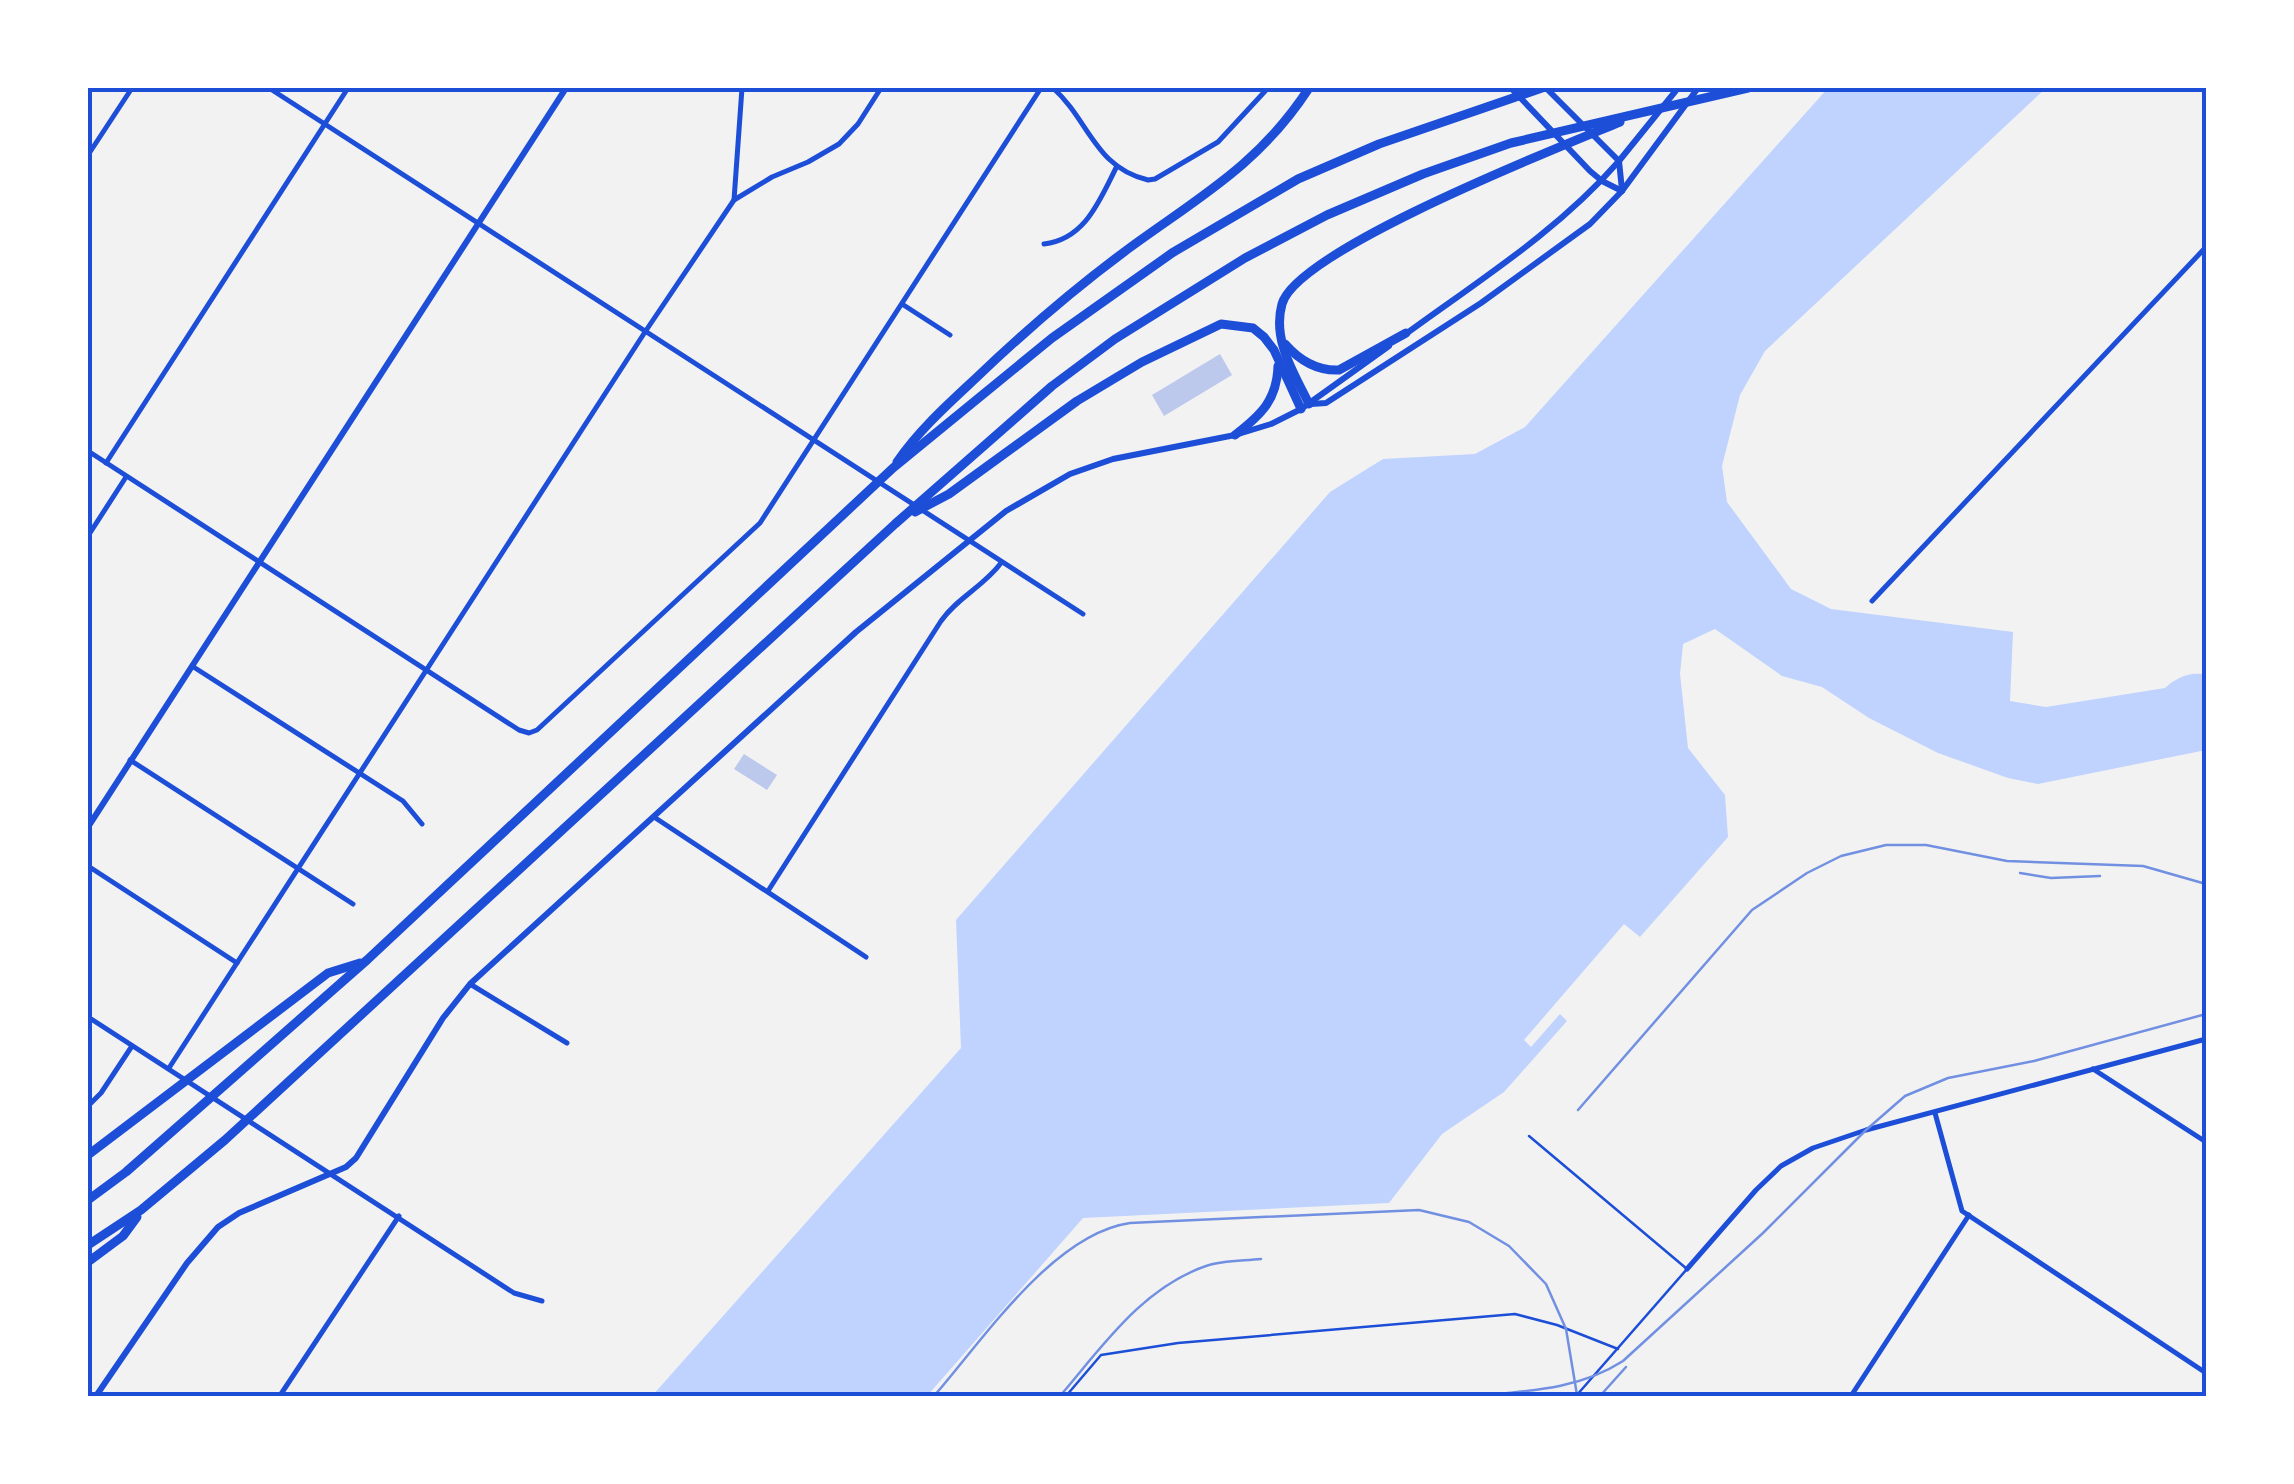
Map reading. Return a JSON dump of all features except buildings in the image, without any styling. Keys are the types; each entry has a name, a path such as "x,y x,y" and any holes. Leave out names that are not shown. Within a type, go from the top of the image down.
{"highway":[{"path":"893,468 916,435 1047,313 1132,246 1228,180 1284,122 1309,88"},
{"path":"88,1200 367,960 893,468 1109,296 1217,225 1298,179 1379,144 1544,88"},
{"path":"88,1245 141,1210 225,1140 897,522 1052,386 1171,301 1328,215 1483,152 1748,88"},
{"path":"1305,407 1278,334 1284,299 1304,274 1378,231 1492,175 1645,112"},
{"path":"897,522 942,498 1077,400 1210,327 1229,323 1253,328 1274,350 1305,407"},
{"path":"1278,334 1296,356 1327,370 1339,370 1406,333"},
{"path":"1235,434 1259,417 1271,401 1278,382 1278,363"},
{"path":"88,1155 328,973 367,960"},
{"path":"88,1262 123,1236 141,1210"}],"street":[{"path":"88,155 132,88"},
{"path":"269,88 1083,614"},
{"path":"106,463 348,88"},
{"path":"88,827 566,88"},
{"path":"734,200 742,88"},
{"path":"169,1068 734,200 838,144 858,124 882,88"},
{"path":"88,451 518,730 537,730 752,532 1042,88"},
{"path":"1053,88 1072,106 1105,158 1138,178 1155,179 1226,136 1268,88"},
{"path":"1510,88 1602,181 1622,191"},
{"path":"1544,88 1619,162 1622,191"},
{"path":"1305,407 1319,393 1498,270 1583,201 1678,88"},
{"path":"96,1396 206,1238 238,1213 335,1175 356,1158 443,1018 470,984 856,632 1006,511 1070,474 1113,458 1270,424 1305,407 1326,402 1432,335 1590,224 1622,191 1698,88"},
{"path":"1044,244 1063,239 1087,222 1118,166"},
{"path":"1872,601 2206,247"},
{"path":"902,304 950,335"},
{"path":"1432,335 1440,310"},
{"path":"88,536 126,477"},
{"path":"768,892 941,621 959,600 987,581 1000,563"},
{"path":"192,666 403,802 422,824"},
{"path":"130,760 353,904"},
{"path":"654,817 866,956"},
{"path":"88,866 238,964"},
{"path":"470,984 567,1043"},
{"path":"88,1017 514,1292 542,1301"},
{"path":"1687,1268 1756,1190 1797,1156 1834,1140 2206,1039"},
{"path":"88,1106 102,1093 132,1046"},
{"path":"2093,1069 2206,1142"},
{"path":"1934,1113 1962,1210 2206,1373"},
{"path":"1850,1396 1969,1215"},
{"path":"280,1394 399,1216"}],"lane":[{"path":"1530,1136 1687,1268 1576,1396"},
{"path":"1066,1396 1101,1355 1178,1343 1515,1314 1558,1325 1618,1349"}],"water":[{"path":"1828,88 2046,88 1765,351 1740,395 1722,466 1727,502 1791,589 1831,609 2013,632 2010,701 2046,707 2165,688 2184,676 2206,675 2206,750 2038,784 2008,778 1938,753 1869,718 1822,687 1782,676 1715,629 1683,644 1680,674 1688,748 1725,795 1728,837 1640,937 1624,924 1524,1040 1531,1047 1560,1014 1567,1021 1504,1092 1442,1134 1389,1203 1083,1218 927,1396 652,1396 961,1048 956,920 1330,492 1383,459 1475,454 1525,427"}],"railway":[{"path":"1578,1110 1752,910 1807,873 1841,856 1886,845 1926,845 2007,861 2143,866 2206,884"},
{"path":"2020,873 2051,878 2100,876"},
{"path":"1475,1396 1570,1384 1623,1361 1905,1096 1948,1078 2034,1061 2206,1014"},
{"path":"934,1396 1021,1293 1074,1247 1101,1231 1130,1223 1419,1210 1469,1222 1509,1246 1546,1284 1566,1329 1577,1395"},
{"path":"1060,1396 1125,1321 1162,1289 1206,1266 1261,1259"},
{"path":"1600,1396 1626,1367"}]}
